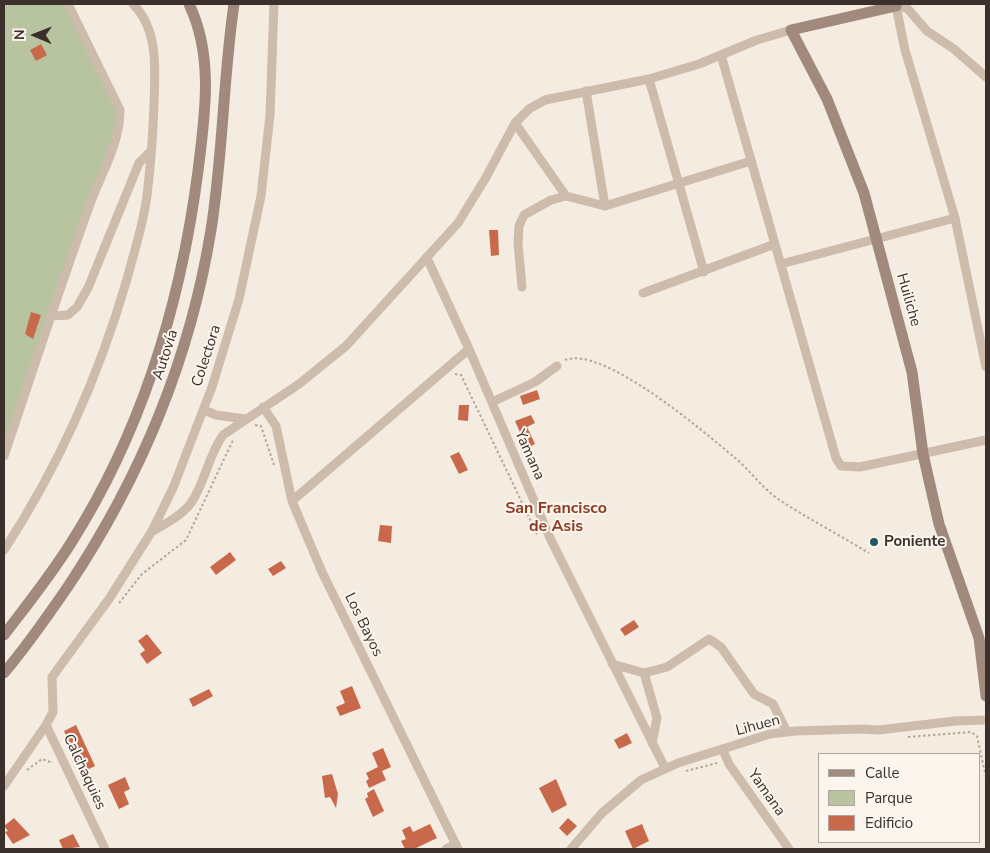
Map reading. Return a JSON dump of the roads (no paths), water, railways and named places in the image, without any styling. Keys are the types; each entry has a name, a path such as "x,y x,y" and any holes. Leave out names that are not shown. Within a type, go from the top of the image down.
{"street":[{"path":"4,456 89,205 116,140 120,110 68,4"},
{"path":"4,550 51,473 76,423 112,329 143,218 148,188 154,91 153,44 150,28 133,4"},
{"name":"Autovía","path":"4,635 36,594 88,514 129,434 152,373 172,310 189,231 202,145 206,90 206,62 196,18 189,4"},
{"name":"Autovía","path":"4,673 21,654 52,611 115,511 159,419 174,381 191,328 212,228 219,173 228,52 234,4"},
{"name":"Colectora","path":"52,677 109,599 152,531 173,488 204,410 239,299 261,196 270,115 274,4"},
{"path":"896,5 905,50 955,218 986,367"},
{"path":"152,531 180,515 192,502 215,446 223,435 299,384 346,346 427,258 467,210 515,123 529,109 545,100 649,79 699,64 757,40 896,5 907,8 927,32 954,49 986,77"},
{"name":"Huiliche","path":"791,30 827,99 848,148 864,193 912,372 923,454 946,547 979,638 986,696"},
{"path":"721,55 836,458 841,466 860,467 986,440"},
{"path":"649,79 704,272"},
{"path":"586,91 605,206"},
{"path":"515,123 566,196"},
{"path":"52,316 68,315 88,288 139,163 150,151"},
{"path":"522,287 518,243 519,226 524,214 551,200 566,196 605,206 677,182 751,161"},
{"path":"781,264 955,218"},
{"path":"643,293 704,272 775,244"},
{"name":"Yamana","path":"427,258 469,349 550,538 665,768"},
{"path":"292,501 469,349"},
{"path":"492,402 535,382 557,366"},
{"name":"Los Bayos","path":"263,407 276,426 292,501 322,572 457,847"},
{"path":"204,410 216,415 245,419"},
{"path":"4,428 10,438"},
{"path":"612,664 644,673 668,667 709,639 721,647 754,694 773,704 787,732"},
{"path":"644,673 657,718 652,743"},
{"name":"Calchaquies","path":"52,677 53,712 46,725 105,849"},
{"name":"Lihuen","path":"571,849 602,813 641,780 665,768 770,734 861,729 879,730 955,720 986,720"},
{"path":"4,786 46,725"},
{"name":"Yamana","path":"723,750 729,764 789,849"},
{"path":"446,849 457,847"}],"place":[{"name":"Poniente","path":"874,542"}],"district":[{"name":"San Francisco de Asis","path":"556,518"}]}
